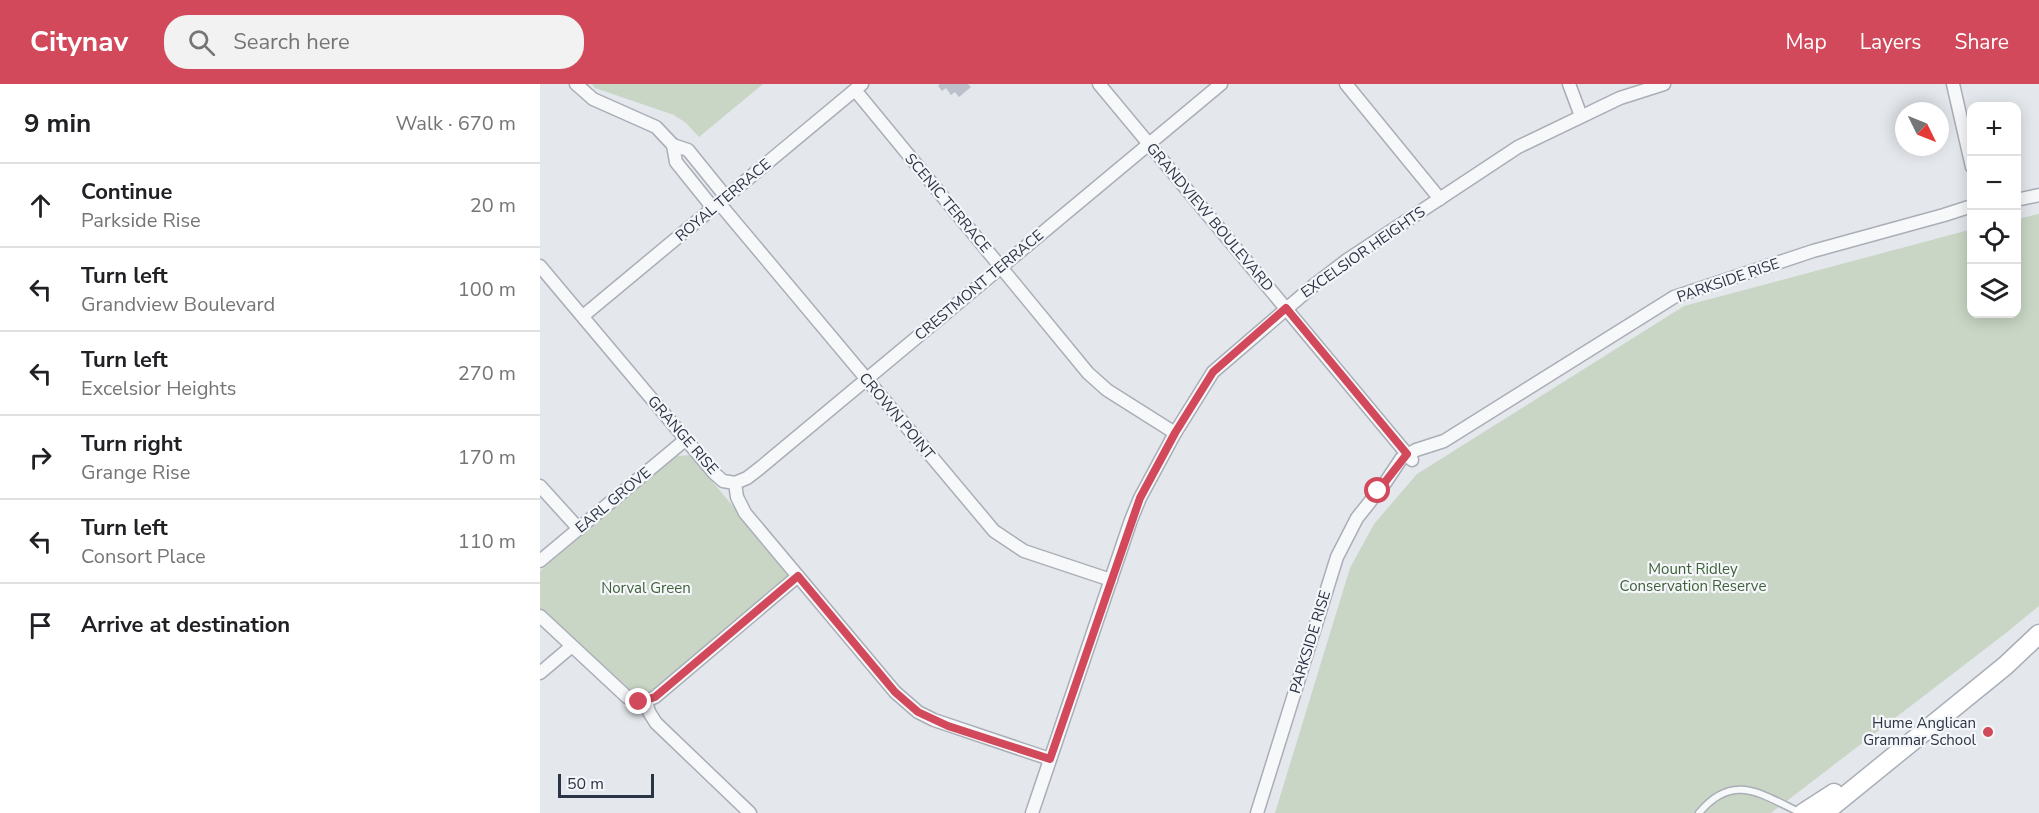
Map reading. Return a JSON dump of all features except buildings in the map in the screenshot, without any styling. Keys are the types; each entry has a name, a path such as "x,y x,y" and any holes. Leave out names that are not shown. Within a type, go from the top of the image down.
{"street":[{"name":"CROWN POINT","path":"576,84 592,99 656,127 674,145 688,150 720,203 994,531 1024,551 1111,580"},
{"name":"GRANDVIEW BOULEVARD","path":"1099,84 1410,458"},
{"name":"CRESTMONT TERRACE","path":"735,483 747,478 1221,84"},
{"path":"1346,84 1440,199"},
{"path":"1569,84 1581,116"},
{"name":"EXCELSIOR HEIGHTS","path":"1032,813 1140,498 1175,433 1213,372 1333,270 1518,147 1620,98 1664,84"},
{"path":"1953,84 1969,156"},
{"name":"ROYAL TERRACE","path":"583,316 859,87"},
{"name":"SCENIC TERRACE","path":"859,87 1002,267 1098,383 1175,433"},
{"path":"2021,199 2039,195"},
{"name":"PARKSIDE RISE","path":"1257,813 1337,556 1357,518 1410,458 1430,453 1444,441 1674,297 1813,251 1967,207"},
{"name":"GRANGE RISE","path":"540,266 719,478 735,483 737,497 746,513 895,692 918,712 948,726 1050,759"},
{"name":"EARL GROVE","path":"540,561 685,440"},
{"path":"540,486 579,528"},
{"path":"540,616 627,697 635,701 646,701 655,697 798,576"},
{"path":"1824,813 2005,666 2039,634"},
{"path":"2005,666 2039,643"},
{"path":"540,673 572,646"},
{"path":"646,701 650,712 662,729 750,813"},
{"path":"1802,813 1903,749"}],"lane":[{"path":"1699,813 1720,794 1737,789 1758,793 1802,813"}],"green space":[{"path":"592,84 763,84 699,137 686,123 674,115 595,88"},
{"name":"Mount Ridley Conservation Reserve","path":"2039,214 2039,606 2006,633 1771,813 1275,813 1350,568 1374,524 1417,474 1684,306 1967,230 1967,318 2021,318 2021,218"},
{"name":"Norval Green","path":"690,455 790,574 650,692 631,690 540,608 540,571 677,456"}],"place":[{"name":"Hume Anglican Grammar School","path":"1988,732"}],"route":[{"path":"639,702 655,697 798,576 895,692 918,712 948,726 1050,759 1140,498 1175,433 1213,372 1286,308 1407,454 1378,491"}]}
